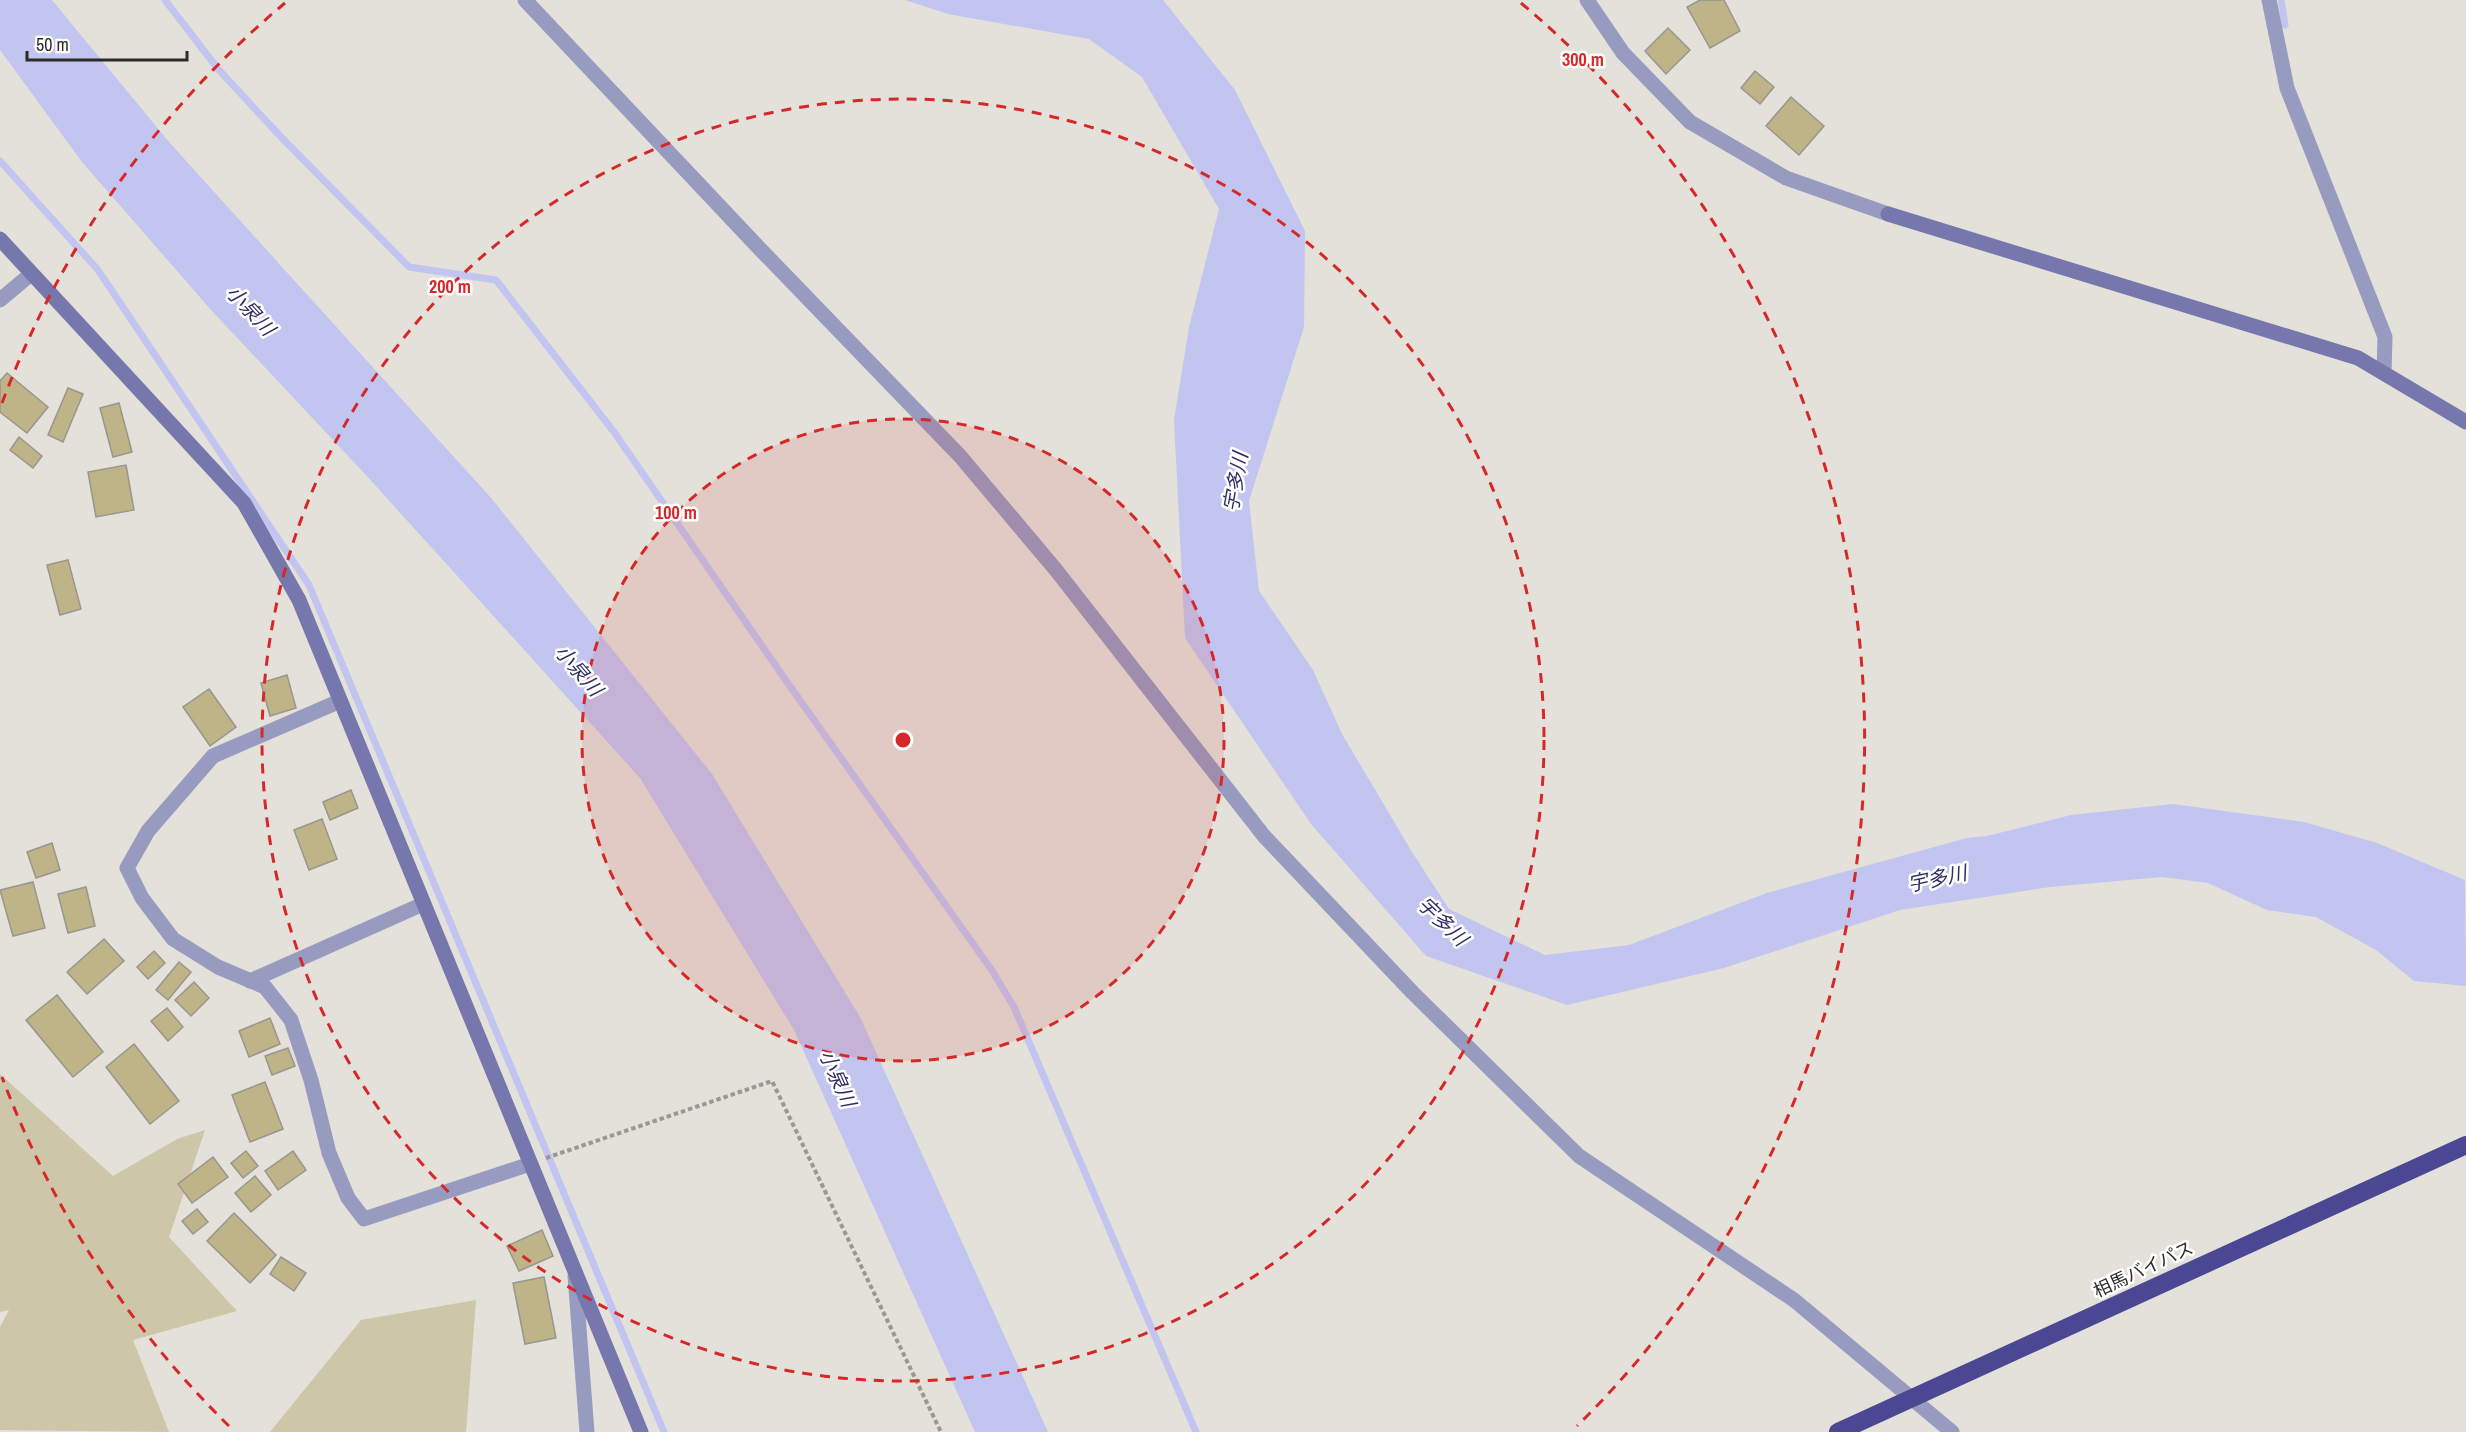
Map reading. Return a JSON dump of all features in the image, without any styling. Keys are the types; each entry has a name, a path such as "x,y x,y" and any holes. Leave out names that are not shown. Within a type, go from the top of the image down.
{"highway":[{"name":"相馬バイパス","path":"1838,1432 2466,1145"}],"street":[{"path":"525,0 760,249 960,456 1056,570 1264,836 1413,993 1579,1156 1794,1300 1952,1432"},
{"path":"1587,0 1623,53 1690,122 1786,178 1888,214 2358,358 2466,422"},
{"path":"2269,0 2287,88 2385,337 2384,373"},
{"path":"0,239 244,503 299,600 641,1432"},
{"path":"0,300 31,274"},
{"path":"340,700 213,756 148,831 127,868 141,898 173,939 218,967 265,987 291,1020 311,1080 329,1153 348,1198 364,1219 530,1164"},
{"path":"250,981 423,904"},
{"path":"575,1276 587,1432"}],"path":[{"path":"530,1164 772,1081 941,1432"}],"shaded area":[{"path":"0,1074 113,1176 177,1139 205,1130 169,1237 237,1311 133,1340 169,1432 0,1430 0,1327 9,1310 0,1312"},
{"path":"476,1300 466,1432 270,1432 361,1320"}],"water":[{"name":"小泉川","path":"0,0 52,0 169,142 492,499 712,774 860,1017 1048,1432 975,1432 794,1030 640,778 365,474 212,311 82,162 0,50"},
{"name":"宇多川","path":"905,0 1163,0 1235,90 1305,231 1304,327 1249,501 1259,591 1313,670 1342,734 1412,852 1449,909 1545,955 1629,945 1767,893 1967,838 1987,836 2071,815 2173,804 2304,822 2377,843 2465,880 2466,986 2414,981 2376,950 2316,917 2267,910 2208,883 2162,877 2050,887 1900,910 1724,968 1567,1005 1426,956 1311,824 1185,638 1174,420 1189,327 1219,209 1142,77 1089,39 948,14"}],"building":[{"path":"1700,0 1724,0 1740,31 1710,48 1687,7"},
{"path":"1668,28 1690,50 1666,74 1645,51"},
{"path":"1755,71 1774,87 1760,104 1741,88"},
{"path":"1791,97 1824,126 1799,155 1766,126"},
{"path":"7,373 48,407 27,433 0,412 0,381"},
{"path":"68,388 83,394 63,442 48,435"},
{"path":"119,403 132,452 113,457 100,408"},
{"path":"19,437 42,456 33,468 10,450"},
{"path":"126,465 134,510 96,517 88,472"},
{"path":"68,560 81,609 60,615 47,565"},
{"path":"287,675 296,708 270,716 261,683"},
{"path":"209,689 236,727 210,746 183,707"},
{"path":"351,790 358,808 330,820 323,802"},
{"path":"322,819 337,859 309,870 294,830"},
{"path":"52,843 60,870 36,878 27,852"},
{"path":"33,882 45,928 13,936 0,890"},
{"path":"86,887 95,926 68,933 58,894"},
{"path":"104,939 124,961 87,994 67,972"},
{"path":"154,951 165,963 148,979 137,967"},
{"path":"179,962 191,972 168,1000 156,990"},
{"path":"194,982 209,998 191,1016 175,1000"},
{"path":"57,995 103,1052 73,1077 26,1020"},
{"path":"167,1008 183,1027 168,1041 151,1021"},
{"path":"270,1018 280,1044 249,1057 239,1031"},
{"path":"134,1044 179,1101 150,1124 106,1067"},
{"path":"288,1048 295,1066 272,1075 265,1056"},
{"path":"265,1082 283,1129 250,1142 232,1095"},
{"path":"246,1151 258,1166 243,1178 231,1163"},
{"path":"293,1151 306,1170 278,1190 265,1171"},
{"path":"213,1157 228,1177 192,1203 178,1184"},
{"path":"255,1176 271,1195 251,1212 235,1193"},
{"path":"197,1209 208,1222 193,1234 182,1221"},
{"path":"234,1213 276,1255 250,1283 207,1241"},
{"path":"542,1230 553,1256 519,1271 507,1246"},
{"path":"281,1257 306,1273 294,1291 270,1274"},
{"path":"544,1277 556,1338 525,1344 513,1283"}],"waterway":[{"path":"165,0 218,69 282,138 409,267 496,280 614,432 787,682 991,969 1014,1007 1196,1432"},
{"path":"2281,0 2285,25"},
{"path":"0,161 98,270 309,585 664,1432"}]}
